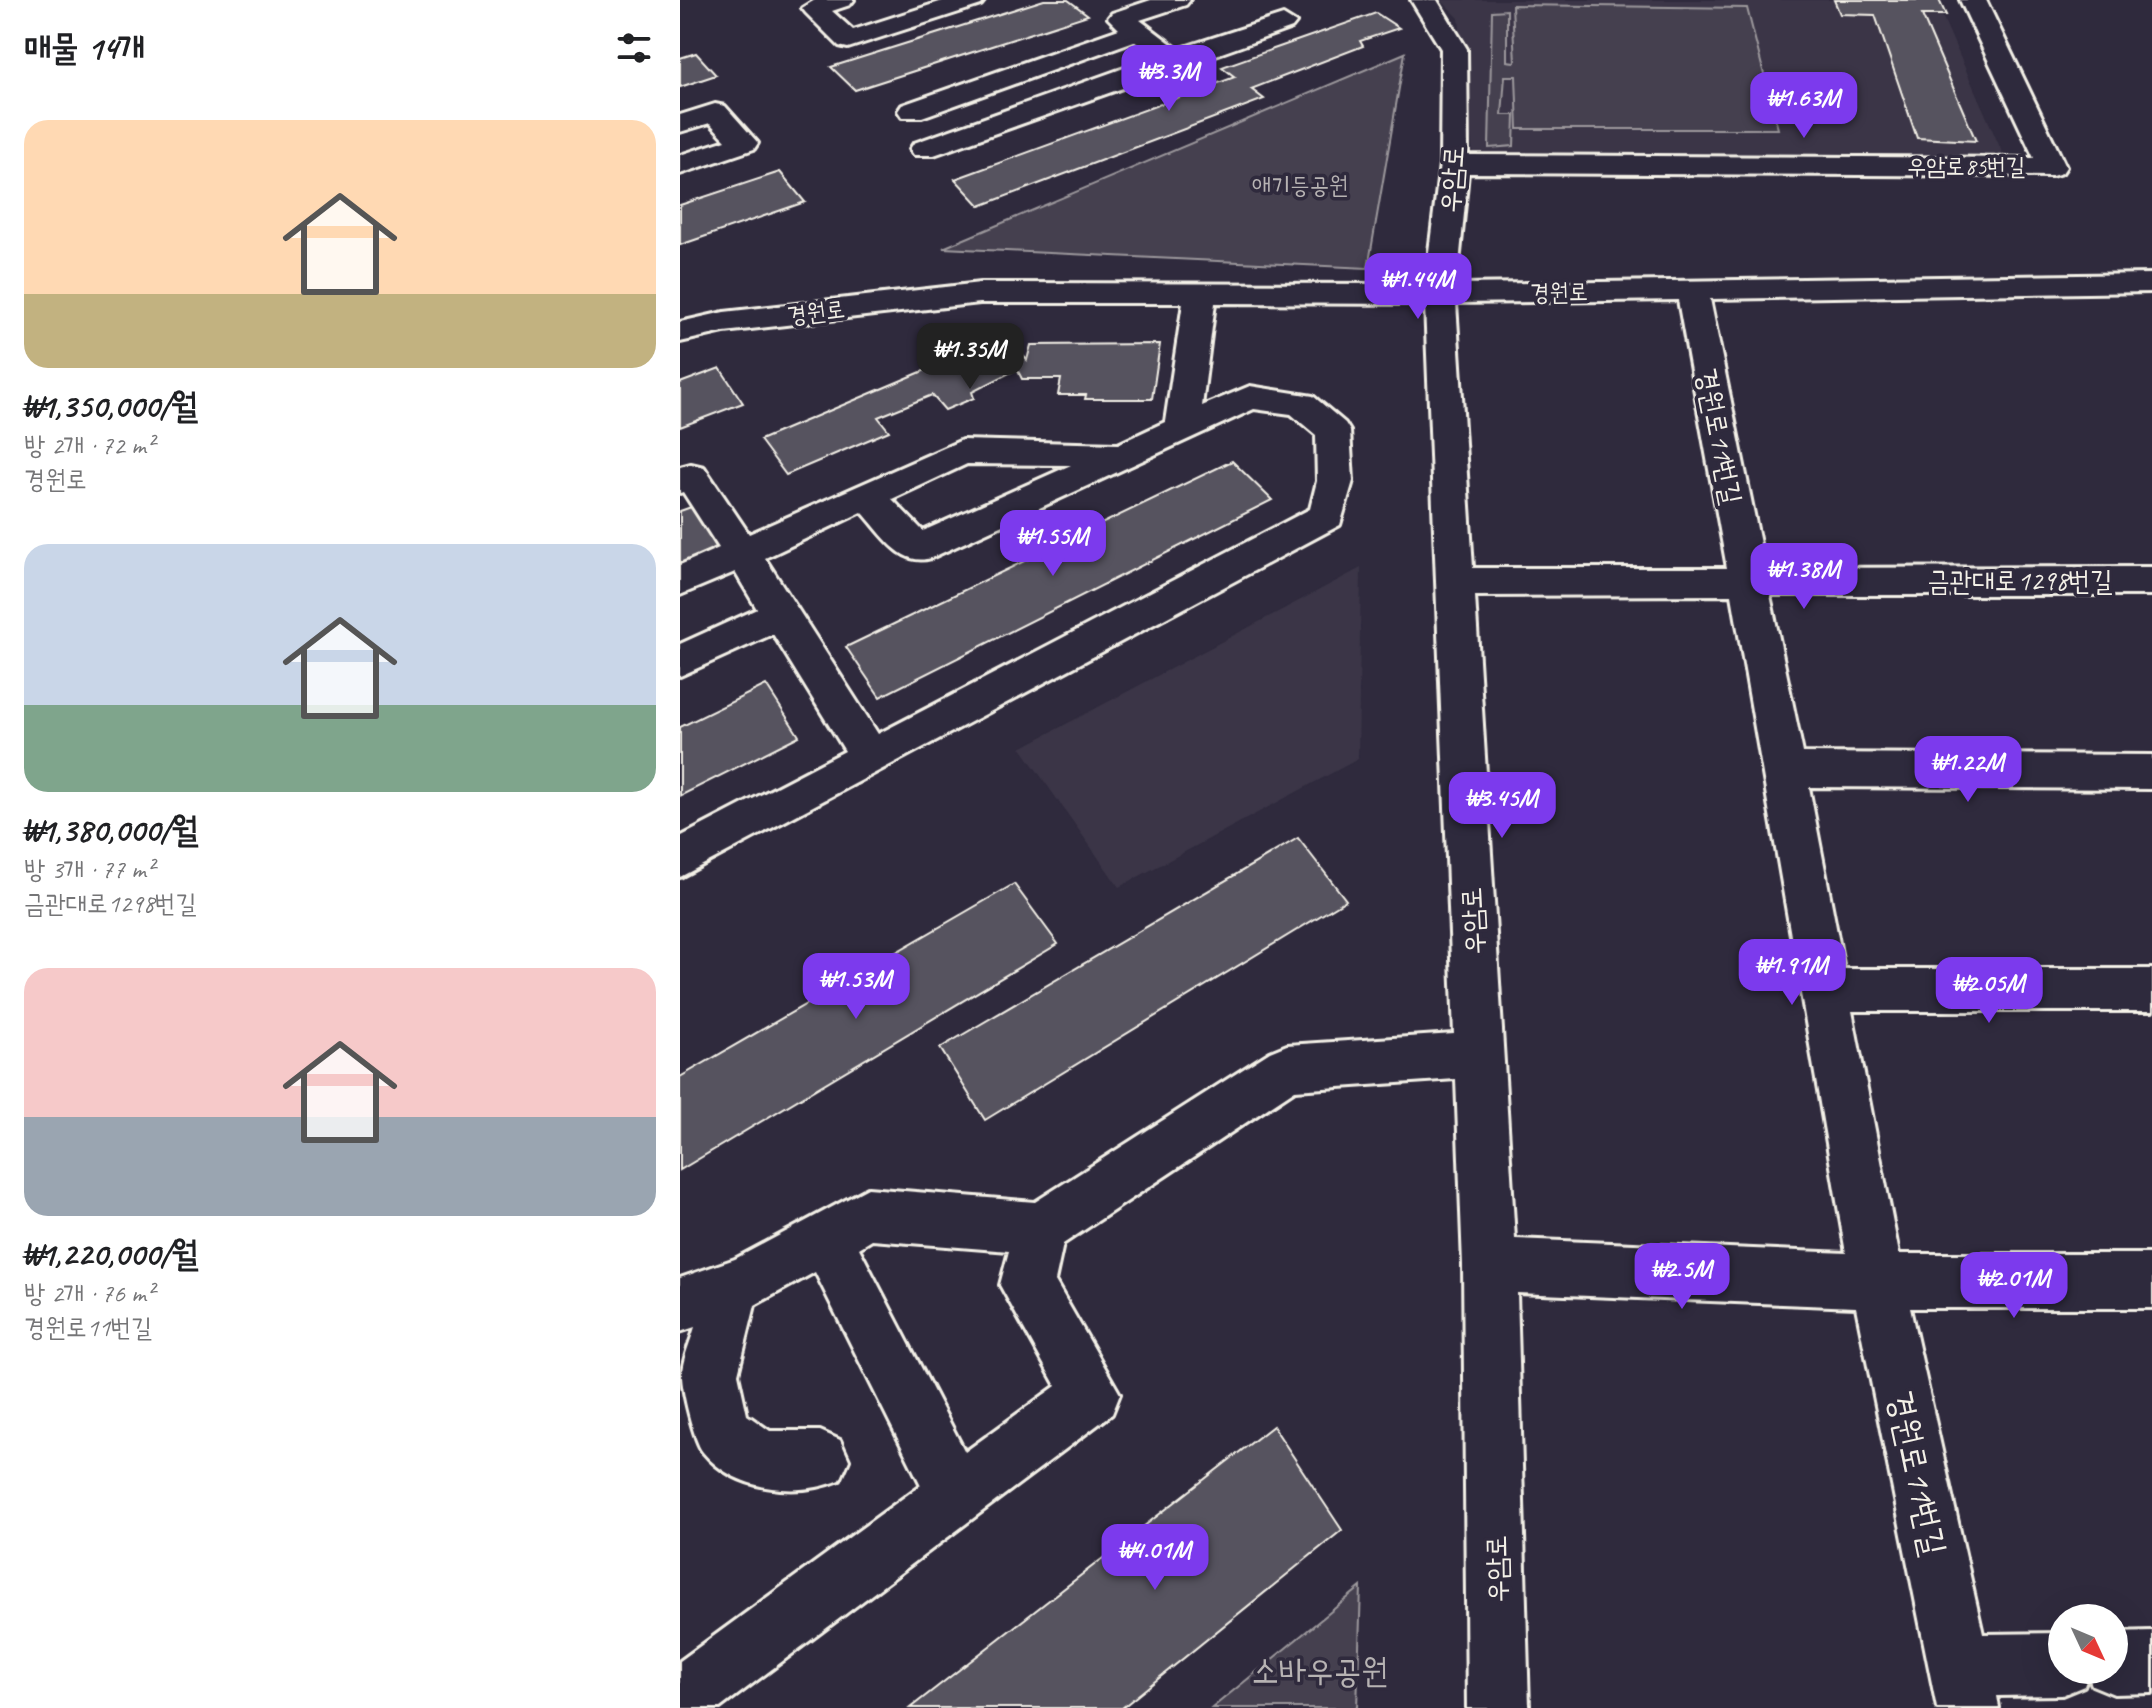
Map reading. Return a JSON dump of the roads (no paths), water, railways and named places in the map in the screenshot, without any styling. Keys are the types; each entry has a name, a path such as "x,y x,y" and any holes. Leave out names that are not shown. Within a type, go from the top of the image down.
{"street":[{"path":"841,0 815,8 848,40 972,0"},
{"path":"1096,0 1174,59"},
{"path":"912,111 1129,25 1177,0"},
{"name":"우암로","path":"1424,0 1454,49 1454,164 1440,294 1490,1265 1498,1708"},
{"name":"우암로85번길","path":"1454,164 2052,167 1973,0"},
{"path":"924,149 1283,23"},
{"path":"680,124 715,112 744,143 680,165"},
{"name":"경원로","path":"680,332 724,322 980,293 1440,294 2152,283"},
{"name":"경원로11번길","path":"1692,291 1785,770 1877,1281 1964,1687 2048,1667"},
{"path":"1182,426 1200,293"},
{"path":"680,858 1327,516 1335,481 1333,431 1301,404 1250,397 918,549 869,497"},
{"path":"680,581 962,452 1124,453"},
{"path":"680,481 691,476 871,757"},
{"name":"금관대로1298번길","path":"1456,582 1747,579 2152,581"},
{"path":"680,661 781,614"},
{"path":"1785,770 2152,772"},
{"path":"1825,990 2152,990"},
{"path":"680,1305 732,1288 868,1214 1041,1228 1287,1068 1478,1055"},
{"path":"680,1699 1092,1394 1027,1285 1041,1228"},
{"path":"826,1238 956,1494"},
{"path":"1490,1265 1877,1281 2152,1281"},
{"path":"732,1288 710,1374 723,1432 762,1460 820,1460"},
{"path":"2128,1663 2152,1662"}],"park label":[{"name":"애기등공원","path":"1300,185"},
{"name":"소바우공원","path":"1320,1670"}]}
